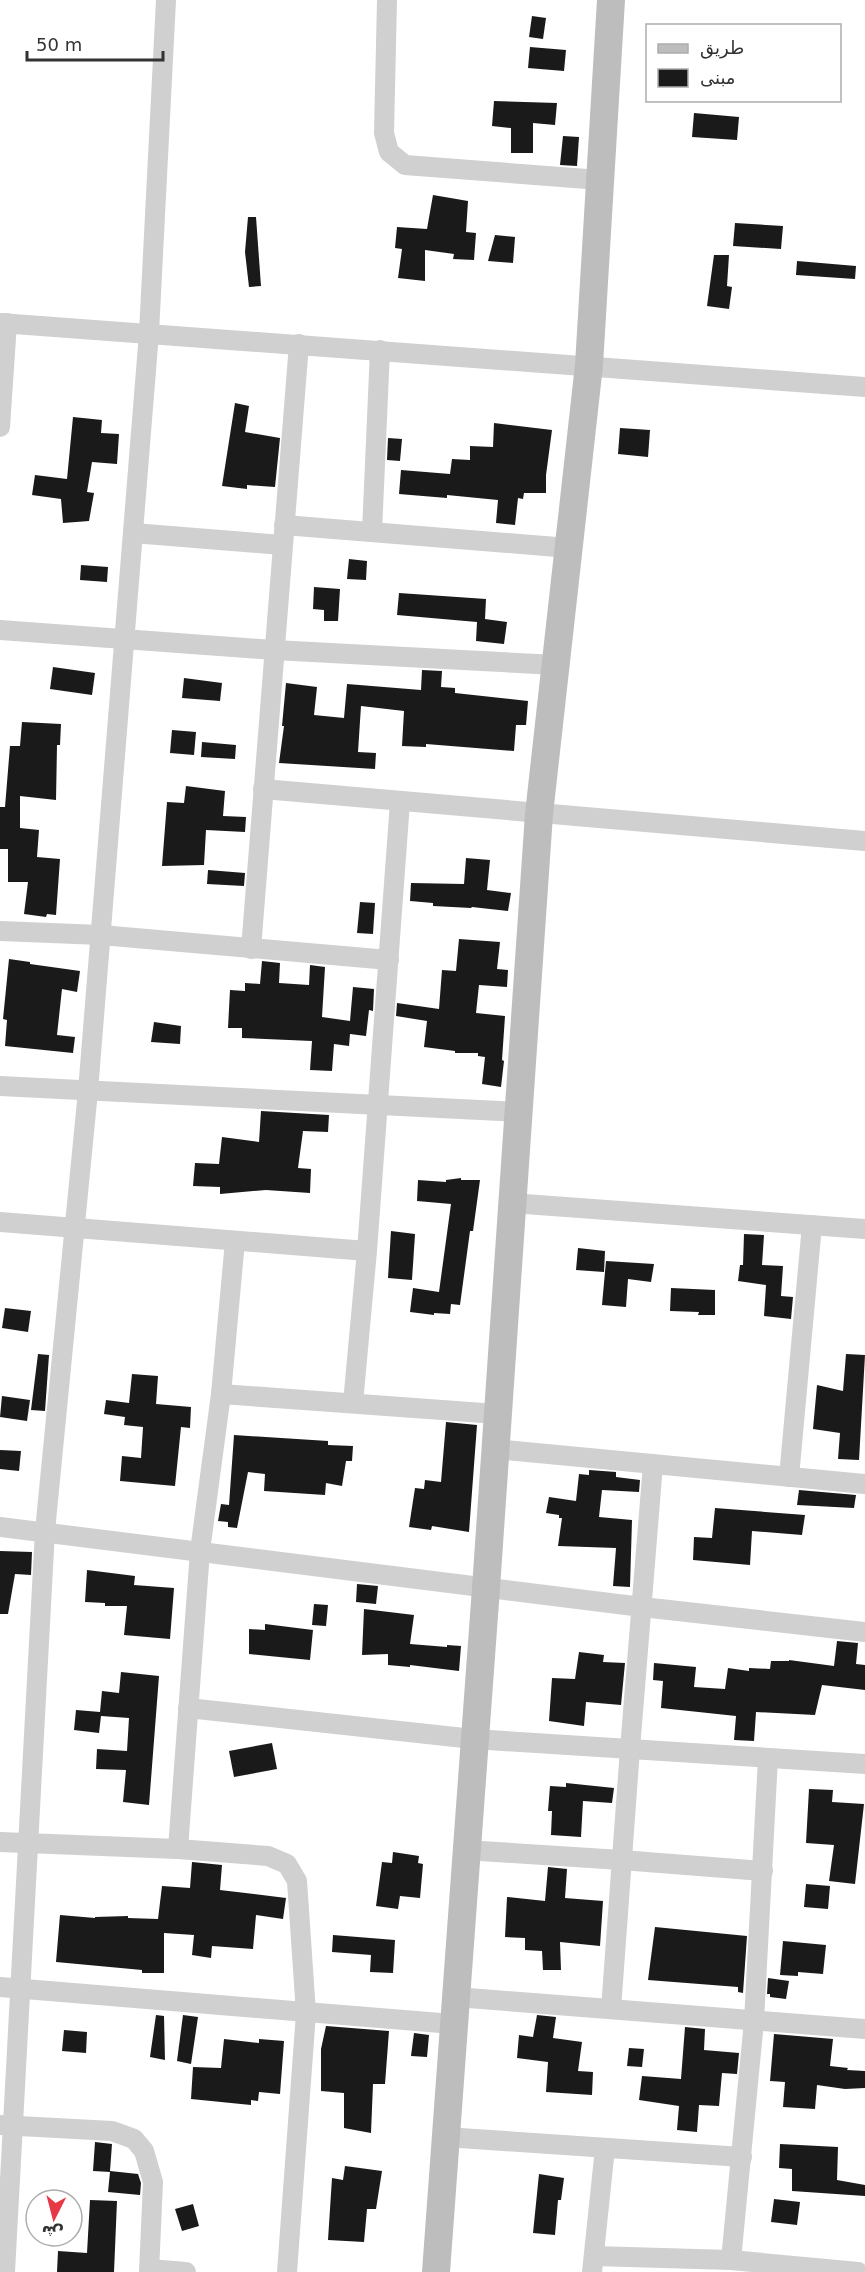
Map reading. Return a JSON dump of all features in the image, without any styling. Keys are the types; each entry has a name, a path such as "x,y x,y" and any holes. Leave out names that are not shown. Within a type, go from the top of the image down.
{"street":[{"path":"5,2272 10,1988 27,1844 45,1531 88,1091 149,333 166,0"},
{"path":"387,0 384,133 389,152 405,165 600,180"},
{"path":"436,2272 539,814 589,365 612,0"},
{"path":"0,427 4,323 865,387"},
{"path":"251,949 299,344"},
{"path":"372,532 380,350"},
{"path":"284,525 569,548"},
{"path":"133,533 282,545"},
{"path":"0,630 274,650 556,665"},
{"path":"263,789 865,841"},
{"path":"353,1403 367,1251 400,802"},
{"path":"0,931 100,935 389,960"},
{"path":"0,1086 518,1112"},
{"path":"511,1203 865,1229"},
{"path":"0,1222 367,1251"},
{"path":"789,1477 812,1225"},
{"path":"178,1849 200,1551 221,1394 235,1241"},
{"path":"221,1394 497,1414"},
{"path":"495,1449 865,1484"},
{"path":"611,2009 653,1464"},
{"path":"0,1527 642,1607 865,1632"},
{"path":"188,1708 473,1739 865,1764"},
{"path":"730,2260 754,2020 768,1758"},
{"path":"0,1842 178,1849 268,1856 287,1864 297,1881 306,2013 287,2272"},
{"path":"465,1850 763,1871"},
{"path":"10,1988 306,2013 611,2009 865,2029"},
{"path":"6,2126 112,2131 134,2139 144,2151 153,2182 149,2271 186,2272"},
{"path":"445,2137 742,2157"},
{"path":"605,2148 593,2264 730,2260 858,2272"},
{"path":"864,2272 865,2264"}],"building":[{"path":"532,16 546,18 543,39 529,37"},
{"path":"530,47 566,50 564,71 528,68"},
{"path":"494,101 557,103 555,125 533,123 533,153 511,153 511,128 492,126"},
{"path":"694,113 739,117 737,140 692,137"},
{"path":"563,136 579,137 577,166 560,165"},
{"path":"433,195 468,201 466,232 476,233 474,260 453,259 454,254 425,250 425,281 398,278 402,249 395,248 397,227 427,229"},
{"path":"248,217 256,217 261,286 249,287 245,252"},
{"path":"735,223 783,226 781,249 733,246"},
{"path":"495,235 515,237 513,263 488,261"},
{"path":"714,255 729,255 727,286 732,287 729,309 707,306"},
{"path":"797,261 856,266 855,279 796,275"},
{"path":"235,403 249,406 245,432 280,438 275,487 247,485 247,489 222,486"},
{"path":"73,417 102,420 101,433 119,434 117,464 92,462 87,492 94,493 89,521 63,523 61,499 32,495 35,475 67,479"},
{"path":"494,423 552,430 546,493 524,493 523,499 518,498 515,525 496,523 498,500 447,495 447,498 399,494 401,470 450,474 452,459 470,460 470,446 493,447"},
{"path":"620,428 650,430 648,457 618,454"},
{"path":"388,438 402,439 400,461 387,460"},
{"path":"349,559 367,561 366,580 347,579"},
{"path":"81,565 108,567 107,582 80,580"},
{"path":"314,587 340,589 338,621 324,621 324,610 313,609"},
{"path":"399,593 486,599 485,619 507,622 504,644 476,641 477,622 397,615"},
{"path":"53,667 95,673 92,695 50,689"},
{"path":"422,670 442,671 441,687 455,688 455,693 528,701 526,725 516,725 514,751 426,744 426,747 402,746 404,711 361,706 358,752 376,753 375,769 279,763 286,683 317,687 314,715 344,718 347,684 421,690"},
{"path":"184,678 222,683 220,701 182,698"},
{"path":"22,722 61,724 60,745 57,745 56,800 20,796 20,828 39,830 37,857 60,859 56,915 47,914 46,917 24,914 28,882 8,882 8,849 0,849 0,807 5,807 10,746 20,746"},
{"path":"172,730 196,732 194,755 170,753"},
{"path":"202,742 236,745 235,759 201,757"},
{"path":"186,786 225,791 223,816 246,817 245,832 206,830 204,865 162,866 167,802 184,803"},
{"path":"466,858 490,860 487,890 511,893 508,911 433,906 433,903 410,901 411,883 464,884"},
{"path":"208,870 245,873 244,886 207,884"},
{"path":"360,902 375,903 373,934 357,933"},
{"path":"459,939 500,942 497,969 508,970 507,987 479,985 476,1013 505,1016 501,1087 482,1084 485,1057 478,1056 478,1053 455,1053 455,1051 424,1047 427,1021 396,1016 397,1003 439,1009 442,970 456,971"},
{"path":"9,959 80,971 77,992 62,989 57,1035 75,1037 73,1053 5,1046 7,1020 3,1019"},
{"path":"262,961 280,963 279,983 309,985 310,965 325,967 322,1017 350,1021 353,987 374,989 373,1011 369,1010 366,1036 350,1034 349,1046 334,1044 332,1071 310,1070 312,1041 242,1038 242,1028 228,1028 230,990 245,991 245,983 260,984"},
{"path":"154,1022 181,1026 180,1044 151,1042"},
{"path":"261,1111 329,1115 328,1132 303,1131 298,1168 311,1169 310,1193 266,1190 220,1194 220,1187 193,1186 195,1163 219,1164 222,1137 259,1142"},
{"path":"461,1178 461,1180 480,1180 473,1231 470,1231 460,1305 451,1304 450,1314 410,1312 413,1288 439,1292 451,1204 417,1201 418,1180 446,1182 446,1180"},
{"path":"391,1231 415,1234 412,1280 388,1278"},
{"path":"744,1234 764,1235 762,1265 783,1266 781,1296 793,1297 791,1319 764,1316 766,1285 738,1281 740,1265 743,1265"},
{"path":"578,1248 605,1251 604,1272 576,1270"},
{"path":"606,1261 654,1264 651,1282 628,1279 626,1307 602,1305"},
{"path":"671,1288 715,1290 715,1315 670,1311"},
{"path":"5,1308 31,1311 28,1332 2,1328"},
{"path":"38,1354 49,1355 45,1411 31,1410"},
{"path":"846,1354 865,1355 859,1460 838,1459 840,1433 813,1429 817,1385 843,1391"},
{"path":"132,1374 158,1376 156,1404 191,1407 190,1428 181,1427 175,1486 120,1481 122,1456 141,1458 143,1427 124,1425 125,1417 104,1414 106,1400 129,1403"},
{"path":"2,1396 30,1400 27,1421 0,1417"},
{"path":"446,1422 477,1425 469,1532 432,1526 431,1530 409,1527 415,1488 424,1489 425,1480 441,1482"},
{"path":"234,1435 328,1441 328,1445 353,1446 352,1461 346,1461 342,1486 326,1483 325,1495 264,1491 265,1474 248,1472 237,1528 228,1527 228,1522 218,1521 221,1504 229,1505"},
{"path":"0,1450 21,1451 19,1471 0,1469"},
{"path":"589,1470 616,1472 616,1477 640,1480 639,1492 602,1490 599,1517 632,1520 630,1587 613,1586 616,1548 558,1546 562,1518 559,1518 559,1515 546,1513 549,1497 576,1501 579,1474 589,1475"},
{"path":"799,1490 856,1495 854,1508 797,1505"},
{"path":"715,1508 805,1515 802,1535 752,1531 750,1565 693,1560 694,1537 712,1538"},
{"path":"0,1551 32,1552 31,1575 15,1574 8,1614 0,1614"},
{"path":"87,1570 135,1576 134,1585 174,1588 170,1639 124,1635 127,1606 105,1606 105,1603 85,1602"},
{"path":"357,1584 378,1586 376,1604 356,1602"},
{"path":"314,1604 328,1605 326,1626 312,1625"},
{"path":"364,1609 414,1615 410,1644 461,1646 459,1671 410,1665 410,1667 388,1665 388,1654 362,1655"},
{"path":"265,1624 313,1630 310,1660 249,1654 249,1629 265,1630"},
{"path":"837,1641 858,1643 856,1664 865,1665 865,1690 822,1685 815,1715 756,1712 754,1741 734,1740 736,1716 661,1708 663,1681 653,1680 654,1663 696,1667 694,1687 725,1689 728,1668 749,1671 749,1668 770,1669 771,1661 789,1660 834,1666"},
{"path":"579,1652 604,1655 603,1662 625,1663 621,1705 586,1702 584,1726 549,1721 552,1678 575,1679"},
{"path":"121,1672 159,1676 149,1805 123,1802 126,1770 96,1769 97,1749 127,1751 129,1718 101,1716 99,1733 74,1730 76,1710 100,1712 102,1691 119,1693"},
{"path":"272,1743 277,1769 234,1777 229,1751"},
{"path":"566,1783 614,1788 612,1803 583,1801 581,1837 551,1835 552,1811 548,1811 550,1786 566,1787"},
{"path":"809,1789 833,1790 832,1802 864,1804 855,1884 829,1881 834,1845 806,1843"},
{"path":"393,1852 419,1856 418,1863 423,1864 420,1898 400,1896 398,1909 376,1906 382,1862 392,1863"},
{"path":"192,1862 222,1865 220,1890 286,1898 283,1919 256,1915 253,1949 212,1946 211,1958 192,1955 194,1935 164,1933 164,1973 142,1973 142,1970 56,1962 60,1915 158,1919 162,1886 190,1888"},
{"path":"548,1867 567,1869 565,1898 603,1901 600,1946 560,1942 561,1970 543,1970 542,1951 525,1950 525,1938 505,1937 507,1897 545,1901"},
{"path":"806,1884 830,1886 828,1909 804,1907"},
{"path":"655,1927 747,1936 743,1993 738,1992 738,1987 648,1980"},
{"path":"333,1935 395,1940 393,1973 370,1972 371,1955 332,1952"},
{"path":"783,1941 826,1945 823,1974 798,1972 798,1976 780,1975"},
{"path":"768,1978 789,1981 786,1999 770,1997 770,1994 767,1994"},
{"path":"156,2015 164,2016 165,2060 150,2057"},
{"path":"183,2015 198,2017 191,2064 177,2061"},
{"path":"537,2015 556,2017 553,2038 582,2042 578,2071 593,2072 592,2095 546,2092 548,2062 517,2058 519,2035 533,2037"},
{"path":"326,2026 389,2031 385,2084 373,2084 371,2133 344,2128 344,2093 321,2091 321,2049"},
{"path":"685,2027 705,2029 704,2050 739,2053 737,2074 722,2073 719,2106 699,2105 697,2132 677,2130 679,2106 639,2100 642,2076 681,2079"},
{"path":"64,2030 87,2032 86,2053 62,2051"},
{"path":"414,2033 429,2035 427,2057 411,2056"},
{"path":"774,2034 833,2039 830,2066 865,2071 865,2088 845,2089 817,2085 815,2109 783,2107 785,2082 770,2081"},
{"path":"224,2039 259,2043 259,2039 284,2041 280,2094 259,2092 258,2101 251,2100 251,2105 191,2099 193,2067 221,2068"},
{"path":"629,2048 644,2049 642,2067 627,2066"},
{"path":"95,2142 112,2144 110,2171 138,2174 141,2183 140,2195 108,2192 110,2172 93,2171"},
{"path":"780,2144 838,2147 837,2180 865,2185 865,2196 792,2191 792,2169 779,2168"},
{"path":"345,2166 382,2171 376,2209 367,2209 364,2242 328,2240 332,2178 343,2180"},
{"path":"539,2174 564,2178 561,2200 558,2200 555,2235 533,2233"},
{"path":"774,2199 800,2202 797,2225 771,2222"},
{"path":"90,2200 117,2201 114,2272 57,2272 58,2251 87,2253"},
{"path":"193,2204 199,2226 182,2231 175,2209"}]}
